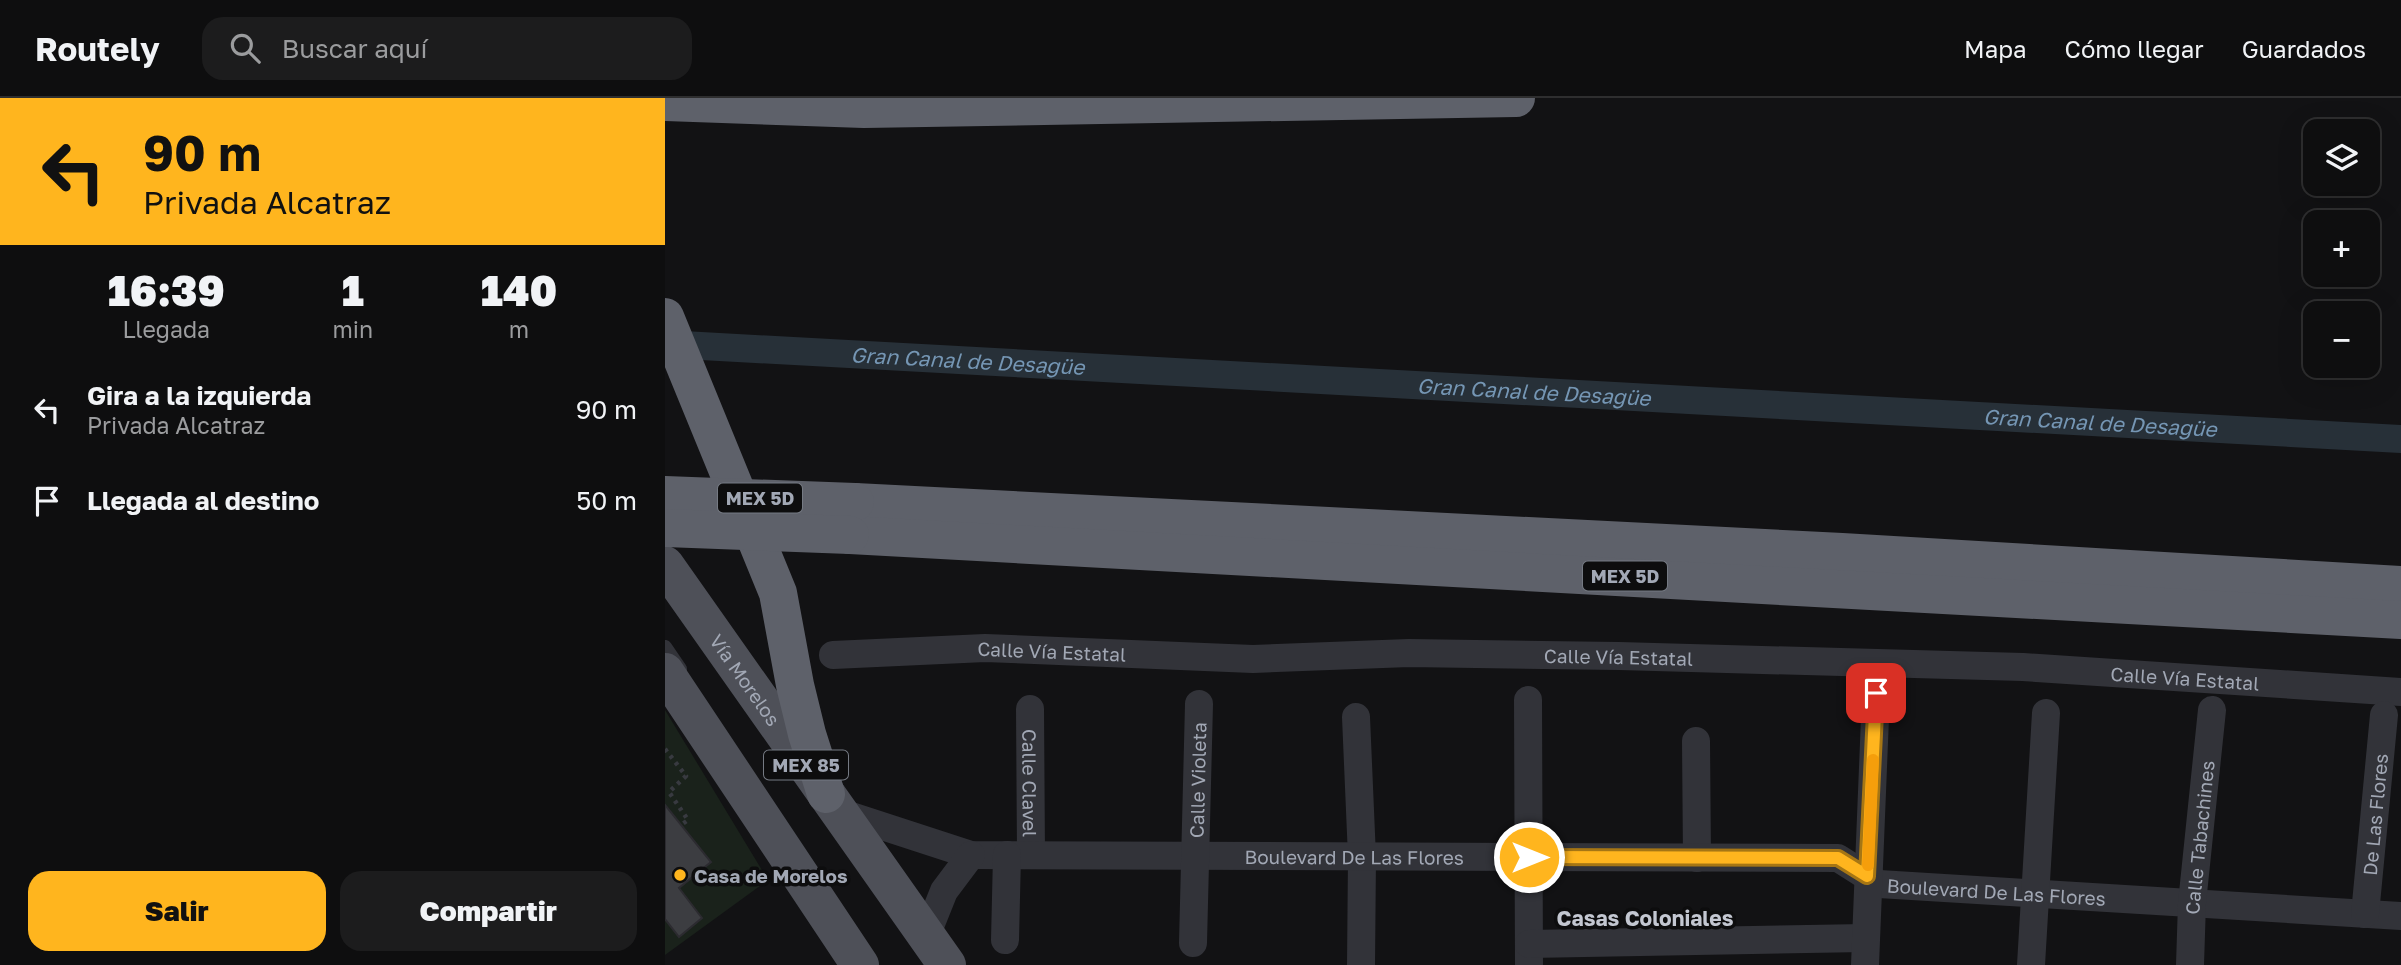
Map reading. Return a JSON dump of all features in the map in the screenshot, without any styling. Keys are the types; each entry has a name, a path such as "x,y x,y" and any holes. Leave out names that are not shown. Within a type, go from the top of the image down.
{"highway":[{"path":"665,102 864,109 1516,98"},
{"name":"MEX 85","path":"665,317 778,593 798,697 833,803"},
{"name":"MEX 5D","path":"665,495 852,518 2401,620"},
{"name":"MEX 5D","path":"665,528 852,518 1828,551 2401,585"}],"main road":[{"name":"Vía Morelos","path":"665,565 937,950"},
{"name":"MEX 85","path":"675,675 860,965"}],"street":[{"name":"Calle Vía Estatal","path":"833,655 985,648 1253,659 1409,653 1619,656 2023,667 2401,692"},
{"path":"1528,700 1529,954 1865,951 1876,693"},
{"name":"Calle Violeta","path":"1193,943 1199,704"},
{"name":"Calle Clavel","path":"1005,940 1019,855 1030,709"},
{"name":"Calle Tabachines","path":"2190,965 2192,903 2212,710"},
{"path":"2031,965 2046,713"},
{"name":"De Las Flores","path":"2365,914 2384,715"},
{"path":"1356,717 1362,857 1360,965"},
{"path":"1696,741 1697,858"},
{"name":"Boulevard De Las Flores","path":"833,803 971,855 1838,858 1879,884 2401,916"},
{"path":"937,950 944,891 971,855"}],"lane":[{"path":"838,98 936,98"},
{"path":"665,588 759,723"},
{"path":"665,647 675,675"}],"path":[{"path":"665,749 686,776 669,792 688,820 681,825"}],"shaded area":[{"name":"Casa de Morelos","path":"665,710 768,880 665,955"}],"building":[{"name":"Casa de Morelos","path":"665,805 711,862 679,888 702,918 679,937 665,919"}],"waterway":[{"name":"Gran Canal de Desagüe","path":"665,344 2401,439"}],"slow traffic":[{"path":"1868,865 1873,760"}],"place":[{"name":"Casa de Morelos","path":"680,875"}],"district":[{"name":"Casas Coloniales","path":"1645,918"}],"route":[{"path":"1529,857 1838,858 1867,876 1876,693"}]}
